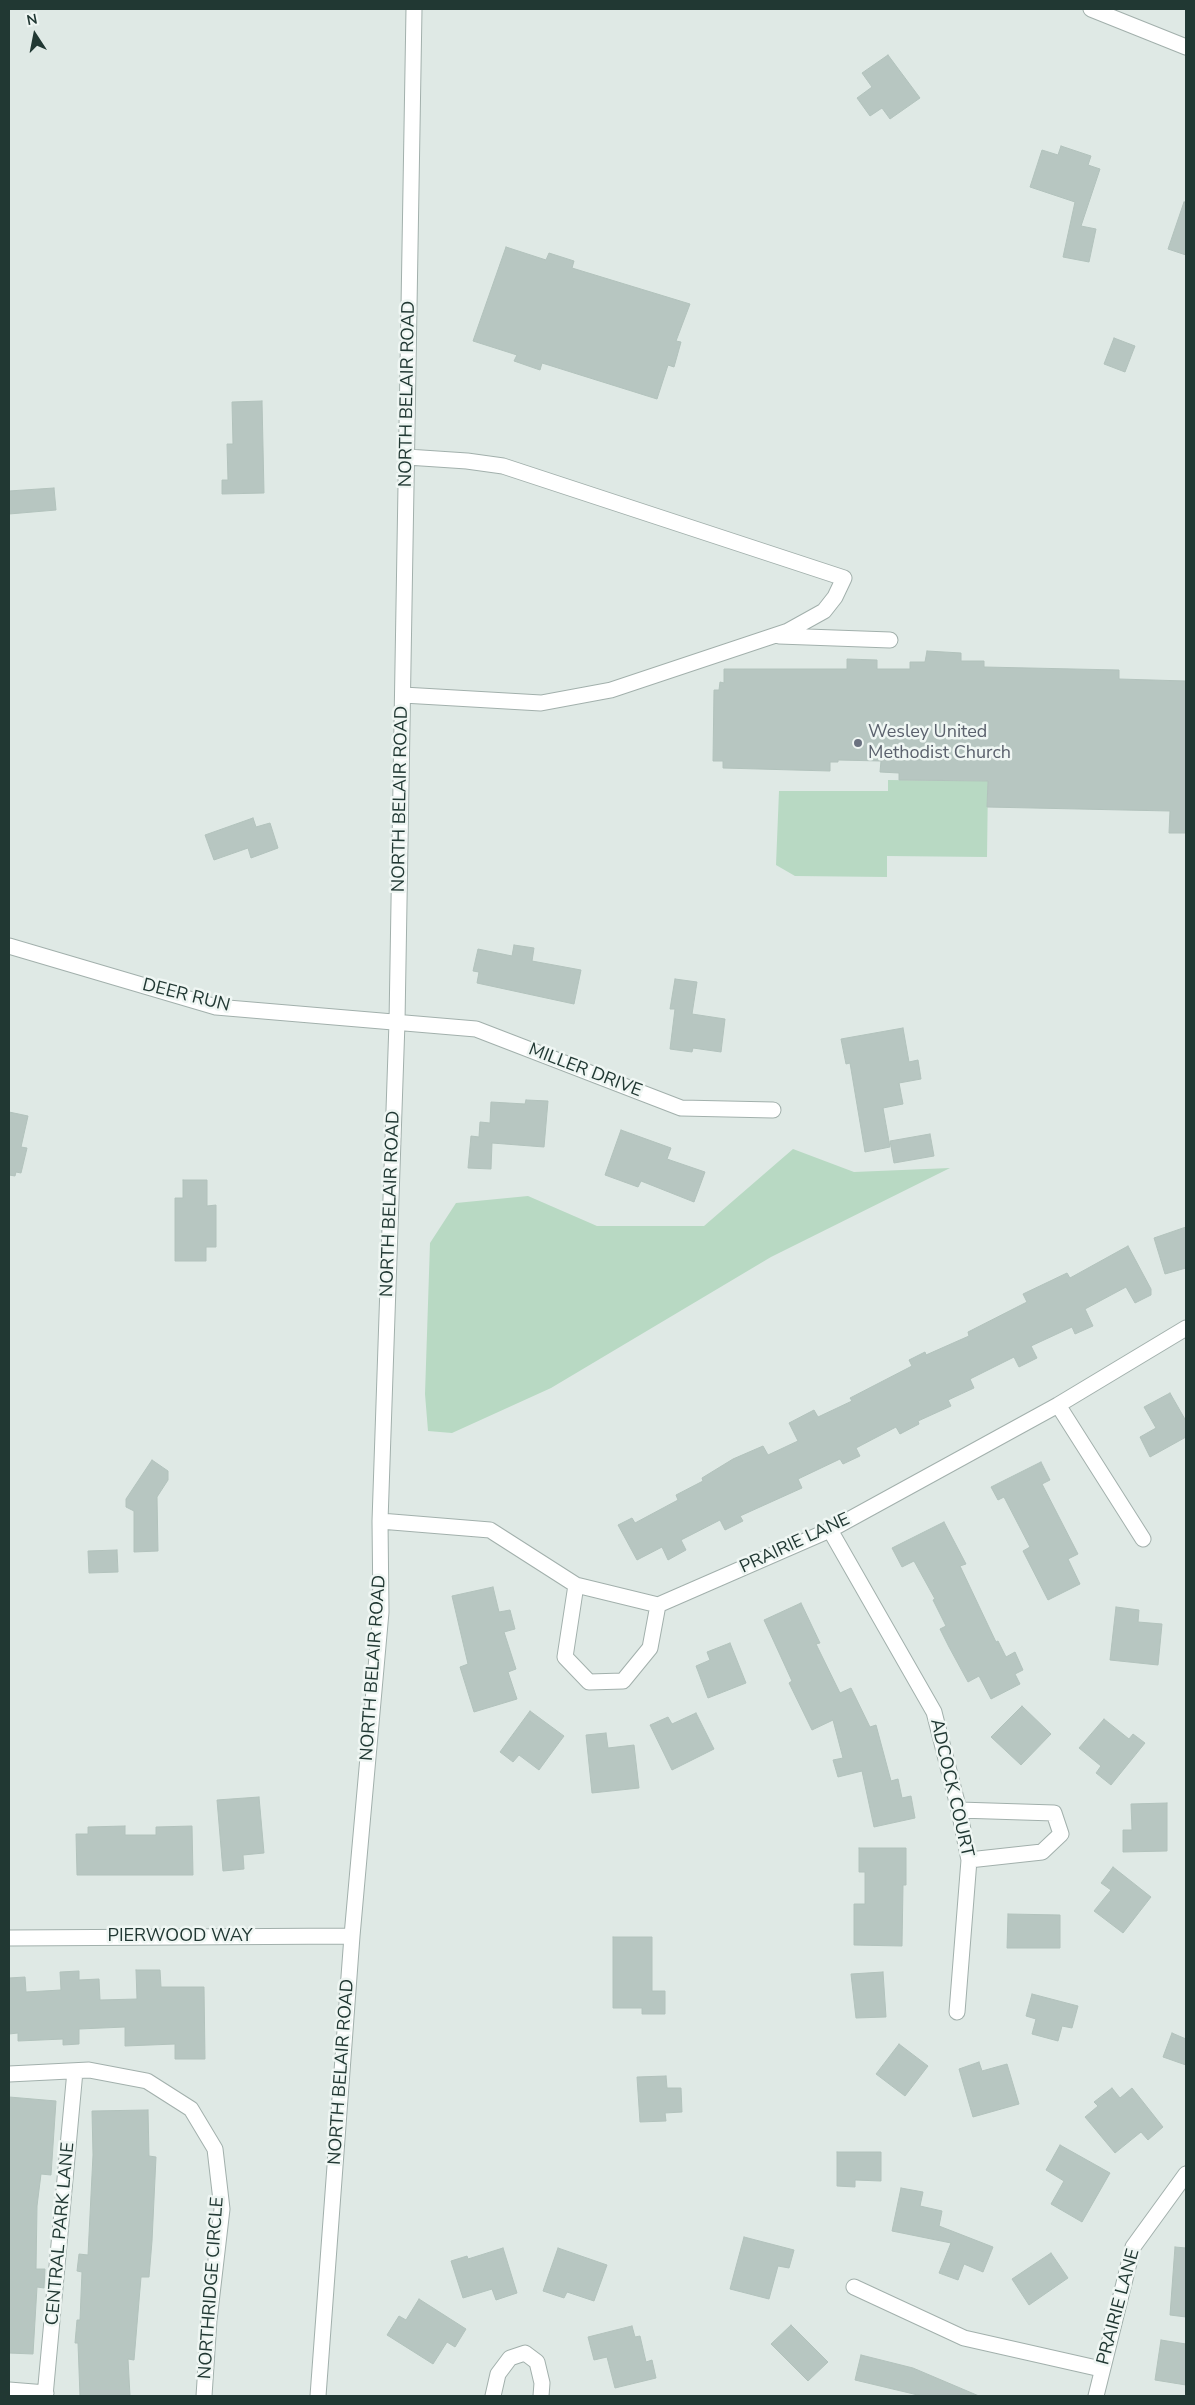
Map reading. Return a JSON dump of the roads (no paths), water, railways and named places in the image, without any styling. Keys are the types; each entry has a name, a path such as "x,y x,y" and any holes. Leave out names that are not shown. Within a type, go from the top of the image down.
{"street":[{"name":"NORTH BELAIR ROAD","path":"318,2396 352,1936 381,1612 380,1521 397,1022 414,9"},
{"path":"1091,9 1186,47"},
{"path":"403,695 541,703 564,700 634,683 788,631 824,611 835,597 844,578 502,466 467,460 406,456"},
{"path":"773,636 890,640"},
{"name":"DEER RUN","path":"9,946 216,1007 397,1022"},
{"name":"MILLER DRIVE","path":"397,1022 476,1029 681,1108 773,1110"},
{"name":"PRAIRIE LANE","path":"658,1605 830,1530 1058,1406 1186,1328"},
{"path":"1058,1406 1143,1538"},
{"path":"380,1521 490,1530 576,1585 658,1605 650,1648 623,1681 589,1682 565,1656 576,1585"},
{"name":"ADCOCK COURT","path":"830,1530 934,1712 959,1810 969,1860 957,2012"},
{"path":"959,1810 1054,1813 1061,1834 1042,1852 969,1860"},
{"name":"PIERWOOD WAY","path":"9,1938 352,1936"},
{"name":"NORTHRIDGE CIRCLE","path":"9,2074 89,2070 147,2081 191,2108 215,2148 222,2209 209,2320 204,2396"},
{"name":"CENTRAL PARK LANE","path":"45,2394 75,2071"},
{"name":"PRAIRIE LANE","path":"1096,2396 1101,2369 1133,2246 1186,2174"},
{"path":"854,2287 964,2338 1101,2369"},
{"path":"493,2396 498,2374 510,2358 525,2353 537,2362 542,2383 541,2396"},
{"path":"9,2390 45,2394"}],"place":[{"name":"Wesley United Methodist Church","path":"858,743"}]}
